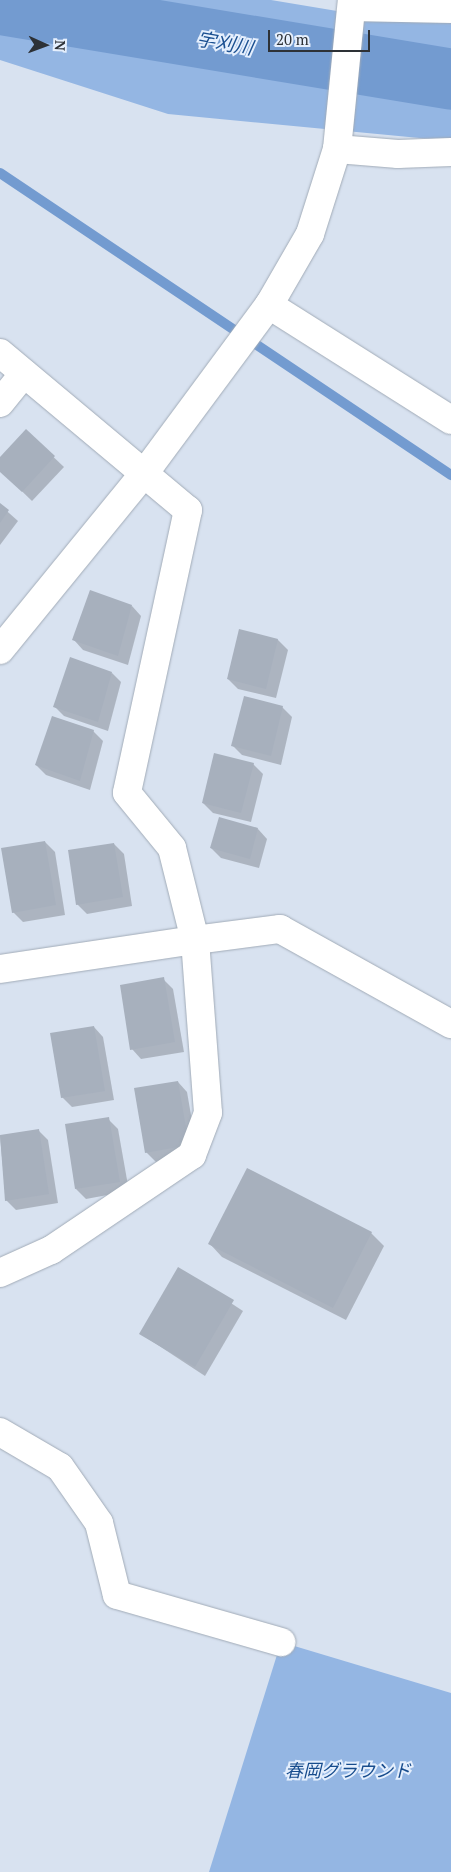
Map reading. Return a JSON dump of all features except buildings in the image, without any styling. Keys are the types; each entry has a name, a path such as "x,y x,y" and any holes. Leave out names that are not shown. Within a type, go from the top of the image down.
{"street":[{"path":"0,650 146,471 264,312 314,227 337,148 352,4 451,9"},
{"path":"337,148 398,154 451,152"},
{"path":"264,312 451,420"},
{"path":"0,353 146,471 188,510 127,793 172,848 195,940 208,1113 192,1155 51,1250 0,1273"},
{"path":"0,403 24,373"},
{"path":"0,969 280,929 451,1024"},
{"path":"0,1432 60,1468 99,1523 117,1595 281,1642"}],"green space":[{"path":"0,0 271,0 361,15 451,14 451,141 168,114 0,60"},
{"name":"春岡グラウンド","path":"281,1642 451,1693 451,1872 209,1872"}],"waterway":[{"name":"宇刈川","path":"0,4 451,79"},
{"path":"0,173 451,475"}]}
